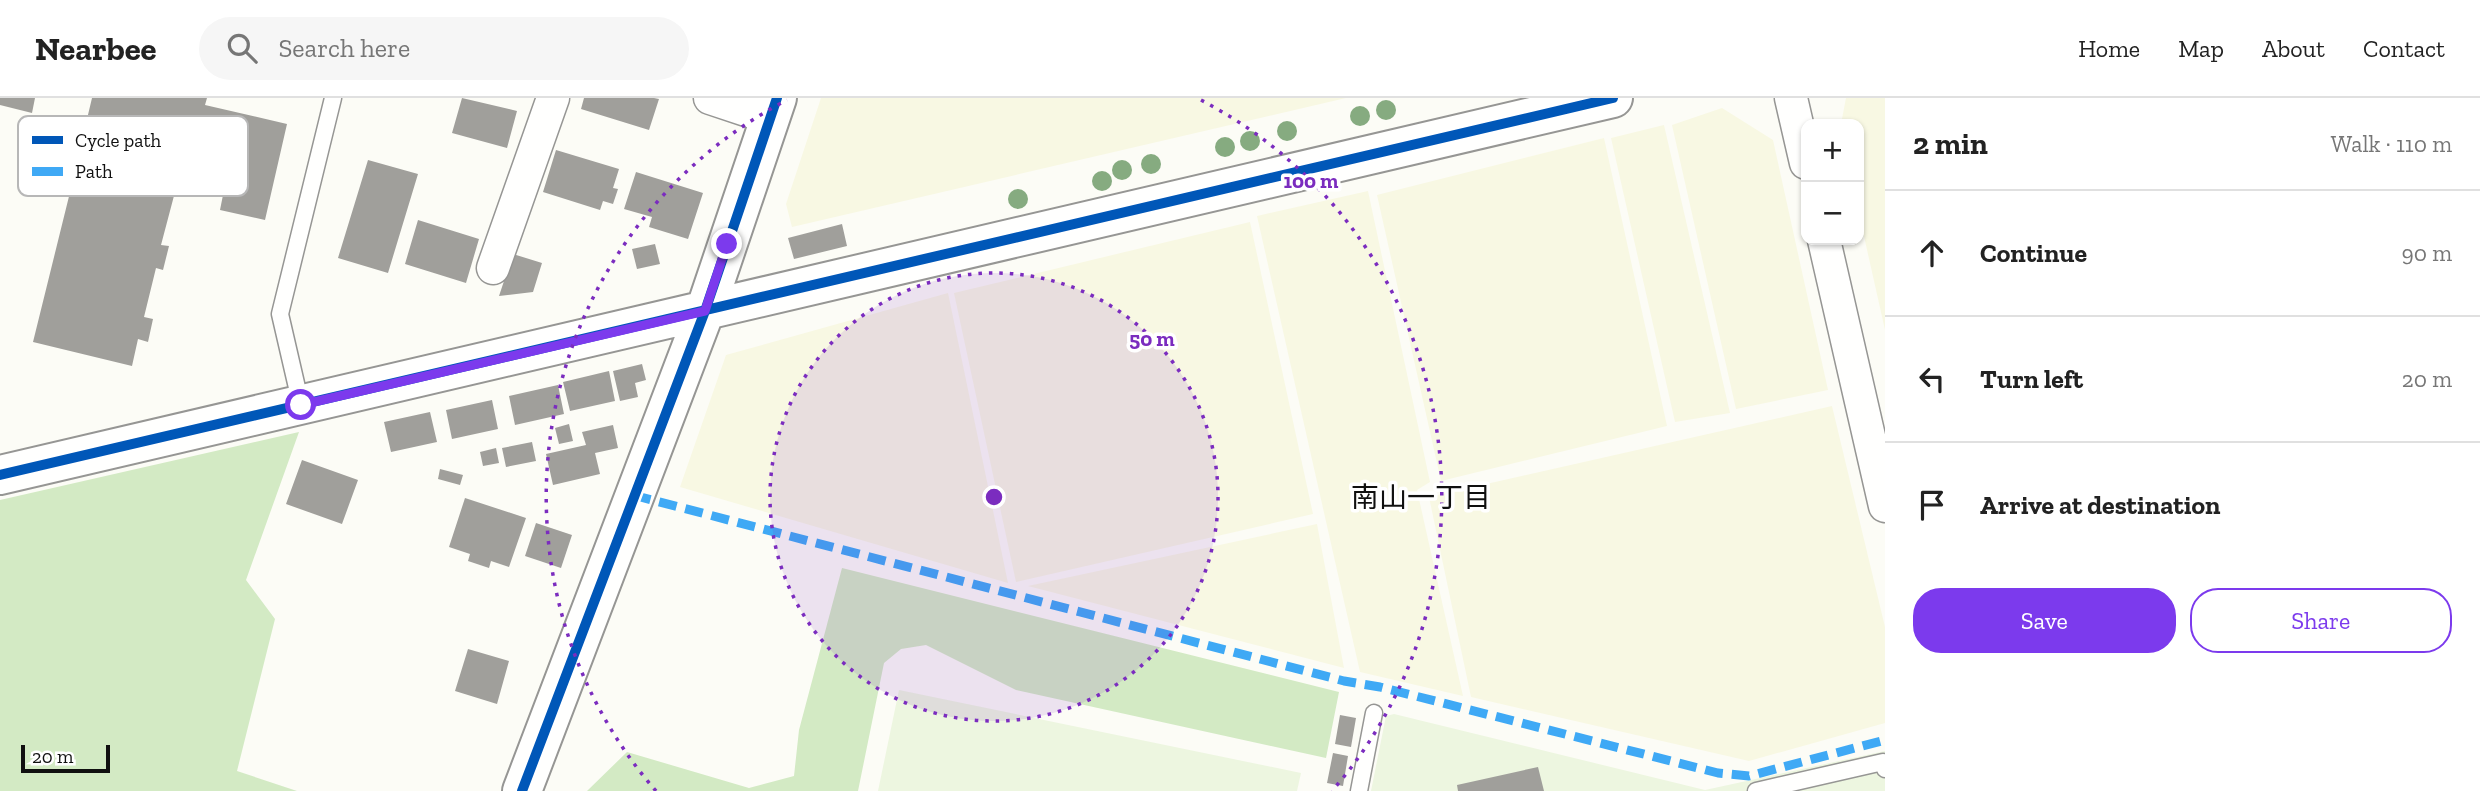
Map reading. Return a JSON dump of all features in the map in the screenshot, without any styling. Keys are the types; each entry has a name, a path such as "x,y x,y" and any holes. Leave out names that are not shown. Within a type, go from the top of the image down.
{"street":[{"path":"493,268 553,98"},
{"path":"522,791 705,311 774,108 710,98"},
{"path":"0,475 1613,98"},
{"path":"1791,98 1801,141"},
{"path":"1825,245 1885,506"}],"lane":[{"path":"301,405 280,314 333,98"},
{"path":"1359,791 1374,713"},
{"path":"1756,791 1883,762 1885,769"}],"green space":[{"path":"821,98 1346,98 792,227 786,204"},
{"path":"1846,98 1885,98 1885,330 1864,236 1864,119 1842,119"},
{"path":"1722,108 1773,140 1828,390 1736,409 1672,125"},
{"path":"1664,125 1730,413 1675,422 1611,138"},
{"path":"1604,138 1667,426 1441,481 1377,195"},
{"path":"1368,191 1430,482 1417,490 1463,696 1360,672 1257,216"},
{"path":"1250,222 1313,514 1016,582 954,293"},
{"path":"948,293 1008,583 680,487 726,355"},
{"path":"1832,406 1885,627 1885,723 1749,761 1471,697 1429,497"},
{"path":"299,432 246,580 275,619 237,771 297,791 0,791 0,500"},
{"path":"1317,524 1344,668 1028,586"},
{"path":"842,568 1339,692 1326,758 1016,690 926,645 901,649 884,663 858,791 587,791 627,752 749,788 794,776 799,730"},
{"path":"899,690 1301,773 1297,791 878,791"},
{"path":"1394,714 1705,790 1885,751 1885,791 1371,791 1386,716"}],"building":[{"path":"0,98 35,98 32,113 0,105"},
{"path":"92,98 207,98 205,105 287,124 265,220 220,210 223,196 248,196 248,116 88,116"},
{"path":"462,98 517,111 507,148 452,133"},
{"path":"584,98 659,99 649,130 581,109"},
{"path":"556,150 619,169 613,188 618,189 613,204 603,201 600,210 543,192"},
{"path":"368,160 418,174 388,273 338,258"},
{"path":"636,172 703,193 688,239 649,227 652,217 624,209"},
{"path":"69,196 174,196 161,245 169,246 163,270 156,268 144,317 153,319 148,342 138,339 132,366 33,342"},
{"path":"418,220 479,239 466,283 405,264"},
{"path":"842,224 847,246 794,259 788,238"},
{"path":"655,244 660,264 637,269 632,249"},
{"path":"513,254 542,263 533,292 499,296"},
{"path":"642,364 646,380 635,383 638,397 620,401 613,371"},
{"path":"609,371 615,401 570,411 563,382"},
{"path":"558,385 564,414 515,425 509,396"},
{"path":"492,400 498,429 452,439 446,410"},
{"path":"430,412 437,442 391,452 384,422"},
{"path":"569,424 573,441 559,444 555,428"},
{"path":"613,425 618,448 595,453 600,474 553,485 546,454 586,445 582,432"},
{"path":"532,442 536,461 506,467 502,448"},
{"path":"496,448 499,463 483,466 480,452"},
{"path":"302,460 358,480 342,524 286,504"},
{"path":"440,469 463,475 460,485 438,479"},
{"path":"465,498 526,518 509,567 491,561 489,568 468,561 470,554 449,547"},
{"path":"536,523 572,535 561,568 525,556"},
{"path":"468,649 509,661 497,704 455,691"},
{"path":"1340,715 1356,718 1351,747 1335,744"},
{"path":"1333,753 1348,756 1343,786 1327,783"},
{"path":"1538,767 1544,791 1458,791 1457,785"}],"marked path":[{"path":"633,495 1344,681 1380,687 1718,773 1749,776 1885,740"}],"cycle path":[{"path":"522,791 705,311 777,98"},
{"path":"0,475 1613,98"}],"district":[{"name":"南山一丁目","path":"1421,497"}],"route":[{"path":"301,405 705,311 727,244"}]}
